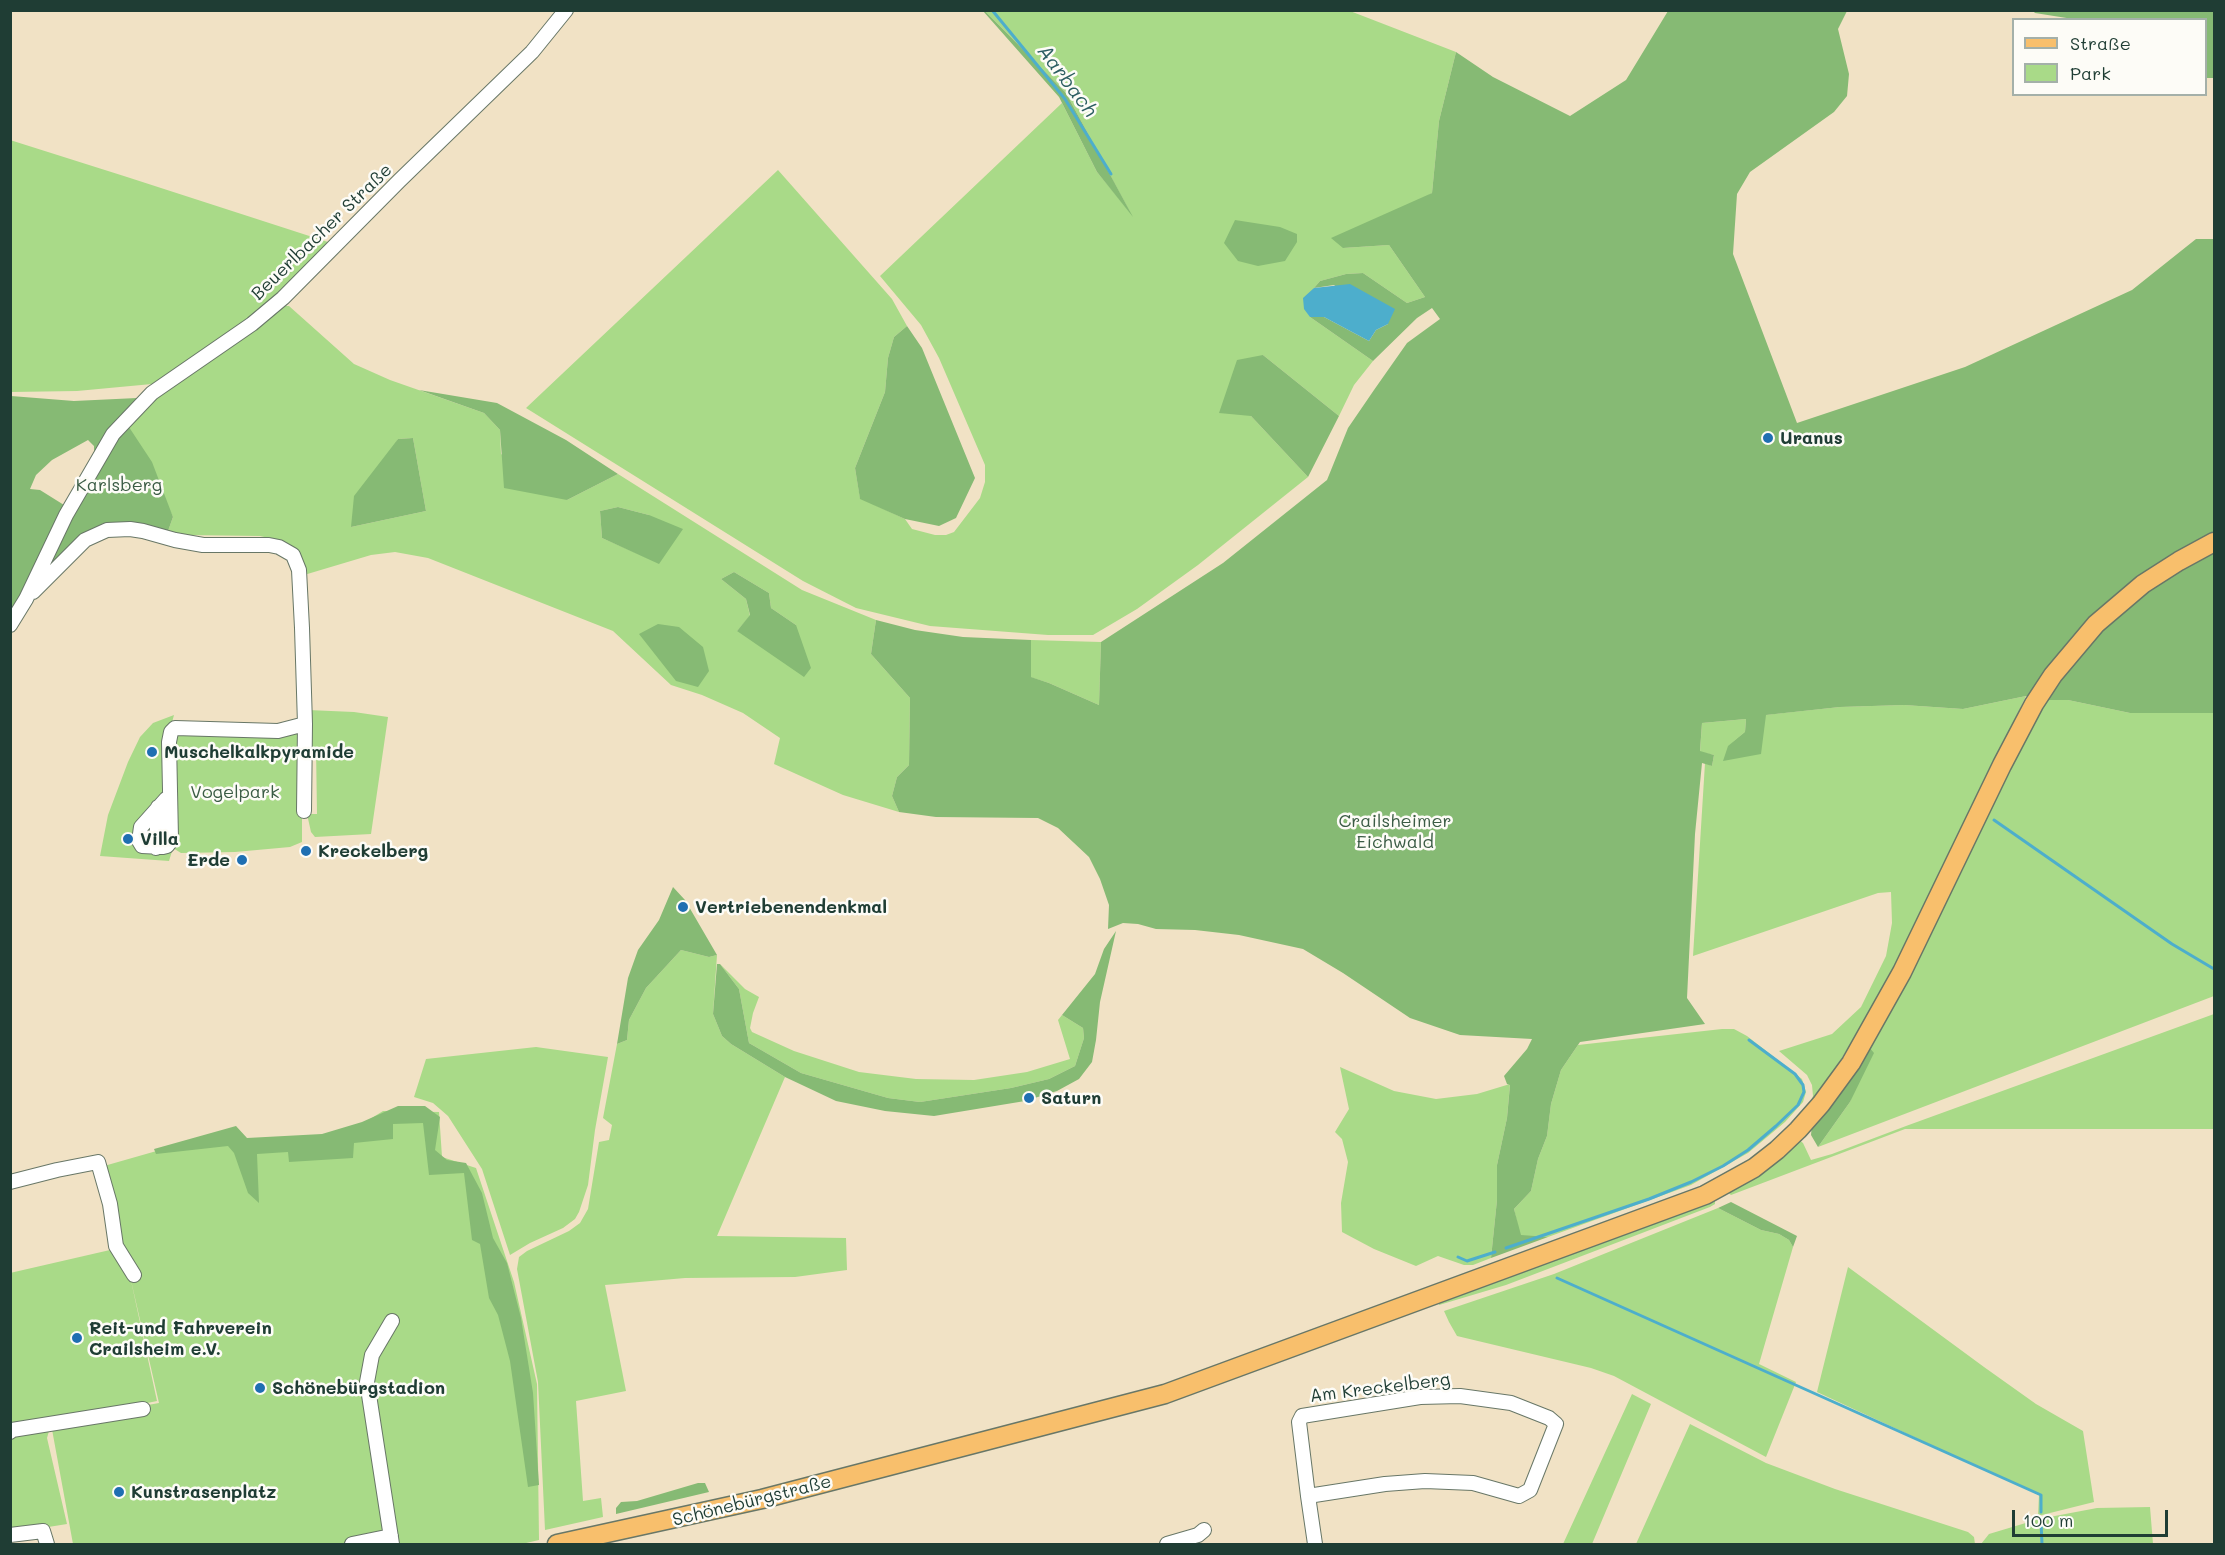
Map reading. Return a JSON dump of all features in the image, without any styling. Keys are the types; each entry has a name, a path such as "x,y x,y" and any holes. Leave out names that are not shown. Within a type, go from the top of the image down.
{"main road":[{"name":"Schönebürgstraße","path":"557,1545 615,1539 1165,1394 1705,1195 1754,1168 1798,1130 1821,1104 1856,1054 1902,972 2002,765 2034,704 2053,675 2096,624 2144,584 2214,542"}],"street":[{"name":"Beuerlbacher Straße","path":"10,625 26,600 66,514 113,434 152,393 252,324 284,298 532,52 566,10"},
{"path":"26,600 76,548 95,534 107,530 130,529 203,545 258,544 279,547 293,555 298,562 299,570 305,724 304,811"},
{"path":"170,797 145,822 139,834 142,846 156,848 167,846 171,841 169,742 171,732 175,728 278,731 305,724"},
{"path":"10,1182 98,1162 110,1204 116,1246 134,1275"},
{"path":"352,1545 391,1540 367,1382 372,1355 392,1321"},
{"name":"Am Kreckelberg","path":"1460,1396 1511,1403 1549,1418 1556,1424 1530,1490 1519,1496 1473,1483 1425,1481 1385,1484 1308,1496 1299,1422 1302,1416 1420,1397 1460,1396"},
{"path":"10,1432 143,1409"},
{"path":"1308,1496 1315,1545"},
{"path":"1167,1545 1198,1535 1204,1530"},
{"path":"10,1535 44,1531 47,1545"}],"green space":[{"path":"983,11 1066,93 1133,217 1097,172 1059,97"},
{"path":"985,11 1350,11 1456,52 1439,121 1432,193 1343,248 1389,245 1425,297 1407,303 1363,273 1346,274 1320,281 1314,288 1310,317 1373,361 1354,385 1339,416 1263,355 1251,416 1308,477 1198,565 1137,609 1093,635 1048,635 930,626 856,608 803,581 526,408 778,170 892,299 907,326 894,337 888,358 885,392 855,468 860,498 905,519 912,529 935,535 954,532 980,498 985,482 985,465 939,358 921,325 880,276 1062,103 1097,172 1130,212 1066,93"},
{"name":"Crailsheimer Eichwald","path":"1668,11 1847,11 1838,29 1849,74 1847,96 1834,112 1750,172 1737,194 1733,254 1797,423 1965,367 2132,290 2196,239 2214,239 2214,713 2130,713 2068,700 2043,700 2026,696 1963,709 1904,705 1840,707 1766,715 1761,754 1723,761 1728,746 1745,732 1746,719 1702,723 1700,751 1714,755 1712,766 1702,763 1695,834 1687,998 1705,1024 1580,1042 1561,1070 1551,1104 1547,1136 1538,1159 1531,1191 1514,1209 1521,1235 1548,1237 1491,1258 1497,1200 1497,1165 1507,1118 1510,1085 1507,1084 1504,1076 1527,1049 1532,1039 1460,1035 1410,1018 1303,949 1239,935 1195,930 1156,929 1138,924 1123,923 1108,929 1109,905 1089,857 1058,828 1038,818 936,817 899,812 892,796 897,777 909,765 910,698 871,654 876,620 915,630 963,637 1031,640 1031,677 1099,705 1101,642 1223,563 1327,480 1348,428 1374,390 1407,343 1440,319 1432,308 1417,318 1373,361 1310,317 1324,317 1369,341 1376,330 1388,324 1334,285 1314,288 1320,281 1346,274 1363,273 1407,303 1425,297 1389,245 1343,248 1331,238 1432,193 1439,121 1456,52 1493,77 1570,116 1626,80"},
{"path":"2033,11 2214,11 2214,78 2207,78 2207,18 2067,18"},
{"path":"10,140 331,243 281,289 269,306 152,384 77,391 11,392"},
{"path":"1235,220 1280,227 1297,234 1297,242 1285,261 1258,266 1238,261 1224,243"},
{"path":"281,306 289,306 354,364 390,380 484,413 500,430 501,454 567,500 618,474 802,590 876,620 871,654 910,698 909,765 897,777 892,796 899,812 843,795 774,764 780,738 743,713 702,695 671,685 613,631 428,558 395,552 371,555 304,575 301,557 286,542 260,536 187,535 168,531 173,517 127,424 149,400","holes":["413,438 426,511 351,527 398,439","618,507 649,515 659,563 602,538 600,511","734,572 769,593 771,608 796,625 737,631 750,616 746,599 721,579"]},
{"path":"907,326 922,348 975,478 956,518 939,526 905,519 860,499 855,468 885,392 888,358 894,337"},
{"path":"1263,355 1339,416 1308,477 1251,416 1219,413 1237,360"},
{"path":"419,390 497,403 566,440 618,474 567,500 504,488 500,430 484,413"},
{"name":"Karlsberg","path":"11,396 74,401 137,398 121,415 152,462 173,517 168,531 129,523 104,523 76,539 46,575 11,625","holes":["88,440 94,446 94,452 64,505 40,490 30,489 36,475 52,460"]},
{"path":"413,438 426,511 351,527 354,496 398,439"},
{"path":"618,507 649,515 683,529 659,564 602,538 600,511"},
{"path":"734,572 769,593 771,608 796,625 811,668 804,677 737,631 750,615 746,599 721,579"},
{"path":"658,624 679,627 703,647 709,671 698,687 676,681 639,634"},
{"path":"1031,640 1101,642 1099,705 1030,677"},
{"path":"2026,696 1914,931 1870,1012 1807,1110 1813,1096 1812,1085 1807,1075 1779,1051 1832,1034 1861,1007 1886,956 1892,923 1891,892 1878,893 1693,956 1705,763 1712,766 1714,755 1700,752 1702,723 1746,719 1745,732 1765,715 1840,707 1904,705 1963,709"},
{"path":"2043,700 2068,700 2130,713 2214,713 2214,996 1818,1147 1850,1102 1868,1046 1963,869 1973,840"},
{"path":"308,710 354,712 388,717 371,834 315,837 311,832 307,814 317,814 316,748 308,748"},
{"name":"Vogelpark","path":"174,715 171,726 176,732 302,727 302,842 290,847 235,852 181,853 173,848 169,861 100,856 108,815 140,737 153,723"},
{"path":"673,887 685,900 717,955 709,957 681,950 646,988 629,1020 627,1040 617,1044 628,978 638,950 659,920"},
{"path":"1116,931 1100,1002 1092,1062 1079,1079 1057,1091 1025,1101 934,1116 885,1111 836,1101 785,1077 731,1044 722,1036 713,1014 717,964 720,964 739,989 749,1043 801,1073 888,1098 920,1102 1011,1088 1049,1079 1075,1066 1084,1038 1083,1028 1062,1015 1095,974 1104,949"},
{"path":"681,950 709,957 717,955 713,1014 722,1036 785,1077 717,1236 846,1238 847,1270 795,1277 685,1278 605,1285 626,1391 576,1401 583,1501 601,1498 603,1517 545,1530 538,1382 517,1269 519,1257 569,1231 580,1223 588,1209 599,1142 609,1140 612,1125 603,1118 617,1044 627,1040 629,1020 646,988"},
{"path":"720,964 745,989 759,997 750,1028 752,1032 794,1051 859,1072 916,1079 974,1080 1027,1072 1070,1059 1058,1020 1062,1015 1083,1028 1084,1038 1075,1066 1049,1079 1011,1088 920,1102 888,1098 801,1073 749,1043 739,989"},
{"path":"2214,1014 2214,1129 1905,1129 1731,1195 1726,1191 1798,1139 1803,1143 1811,1160 1832,1154"},
{"path":"1734,1029 1747,1036 1802,1079 1806,1092 1803,1102 1785,1122 1748,1153 1691,1185 1548,1237 1520,1236 1514,1209 1531,1191 1538,1159 1547,1136 1551,1104 1561,1070 1578,1045"},
{"path":"1868,1046 1874,1053 1850,1102 1818,1147 1811,1135 1812,1124"},
{"path":"536,1047 608,1057 588,1185 579,1212 575,1219 563,1228 510,1255 482,1169 448,1116 433,1103 414,1097 426,1059"},
{"path":"1340,1067 1394,1091 1436,1099 1477,1094 1510,1084 1507,1118 1497,1165 1497,1200 1491,1258 1473,1265 1464,1265 1438,1256 1416,1266 1374,1249 1342,1232 1341,1203 1348,1162 1342,1139 1335,1132 1349,1109"},
{"path":"398,1106 425,1106 440,1117 435,1150 447,1160 466,1163 482,1193 493,1238 507,1263 521,1318 533,1393 539,1485 528,1487 510,1361 498,1315 489,1298 480,1244 472,1240 464,1173 429,1175 423,1123 393,1124 393,1139 354,1143 353,1158 289,1162 288,1152 257,1154 259,1203 248,1193 234,1153 228,1146 156,1154 154,1149 236,1126 247,1138 322,1134 362,1122"},
{"name":"Schönebürgstadion","path":"383,1111 439,1112 442,1157 476,1168 514,1282 537,1384 539,1540 522,1544 73,1544 51,1424 47,1438 67,1524 11,1533 10,1273 110,1250 126,1269 104,1166 216,1134 240,1142 338,1139","holes":["130,1276 159,1403 59,1421 157,1401"]},
{"path":"1715,1198 1715,1204 1710,1207 1506,1285 1439,1305 1439,1301"},
{"path":"1731,1202 1797,1236 1793,1247 1789,1240 1779,1234 1761,1230 1718,1208"},
{"path":"1718,1208 1761,1230 1779,1234 1789,1240 1793,1247 1759,1364 1796,1382 1766,1457 1614,1376 1591,1368 1457,1336 1444,1311 1554,1274"},
{"path":"1848,1267 2036,1404 2083,1431 2094,1502 2038,1516 2039,1495 1817,1392"},
{"path":"1632,1394 1651,1404 1592,1544 1563,1544"},
{"path":"1690,1424 1766,1463 1835,1489 1968,1532 1974,1537 1975,1544 1636,1544"},
{"path":"705,1483 709,1492 616,1514 616,1508 621,1502 637,1501"},
{"path":"2150,1507 2153,1544 1981,1544 1989,1534 2039,1519 2097,1508"}],"water":[{"path":"1350,284 1395,309 1388,324 1376,330 1369,341 1324,317 1310,317 1304,309 1303,298 1314,288"}],"waterway":[{"name":"Aarbach","path":"992,10 1065,99 1111,174"},
{"path":"1994,820 2172,944 2214,969"},
{"path":"1506,1248 1649,1199 1691,1182 1748,1150 1798,1105 1804,1092 1803,1085 1795,1074 1749,1040"},
{"path":"1458,1257 1467,1261 1495,1252"},
{"path":"1557,1278 2041,1495 2041,1512"},
{"path":"2041,1522 2042,1544"}],"place":[{"name":"Uranus","path":"1768,438"},
{"name":"Muschelkalkpyramide","path":"152,752"},
{"name":"Villa","path":"128,839"},
{"name":"Kreckelberg","path":"306,851"},
{"name":"Erde","path":"242,860"},
{"name":"Vertriebenendenkmal","path":"683,907"},
{"name":"Saturn","path":"1029,1098"},
{"name":"Reit-und Fahrverein Crailsheim e.V.","path":"77,1338"},
{"name":"Schönebürgstadion","path":"260,1388"},
{"name":"Kunstrasenplatz","path":"119,1492"}]}
